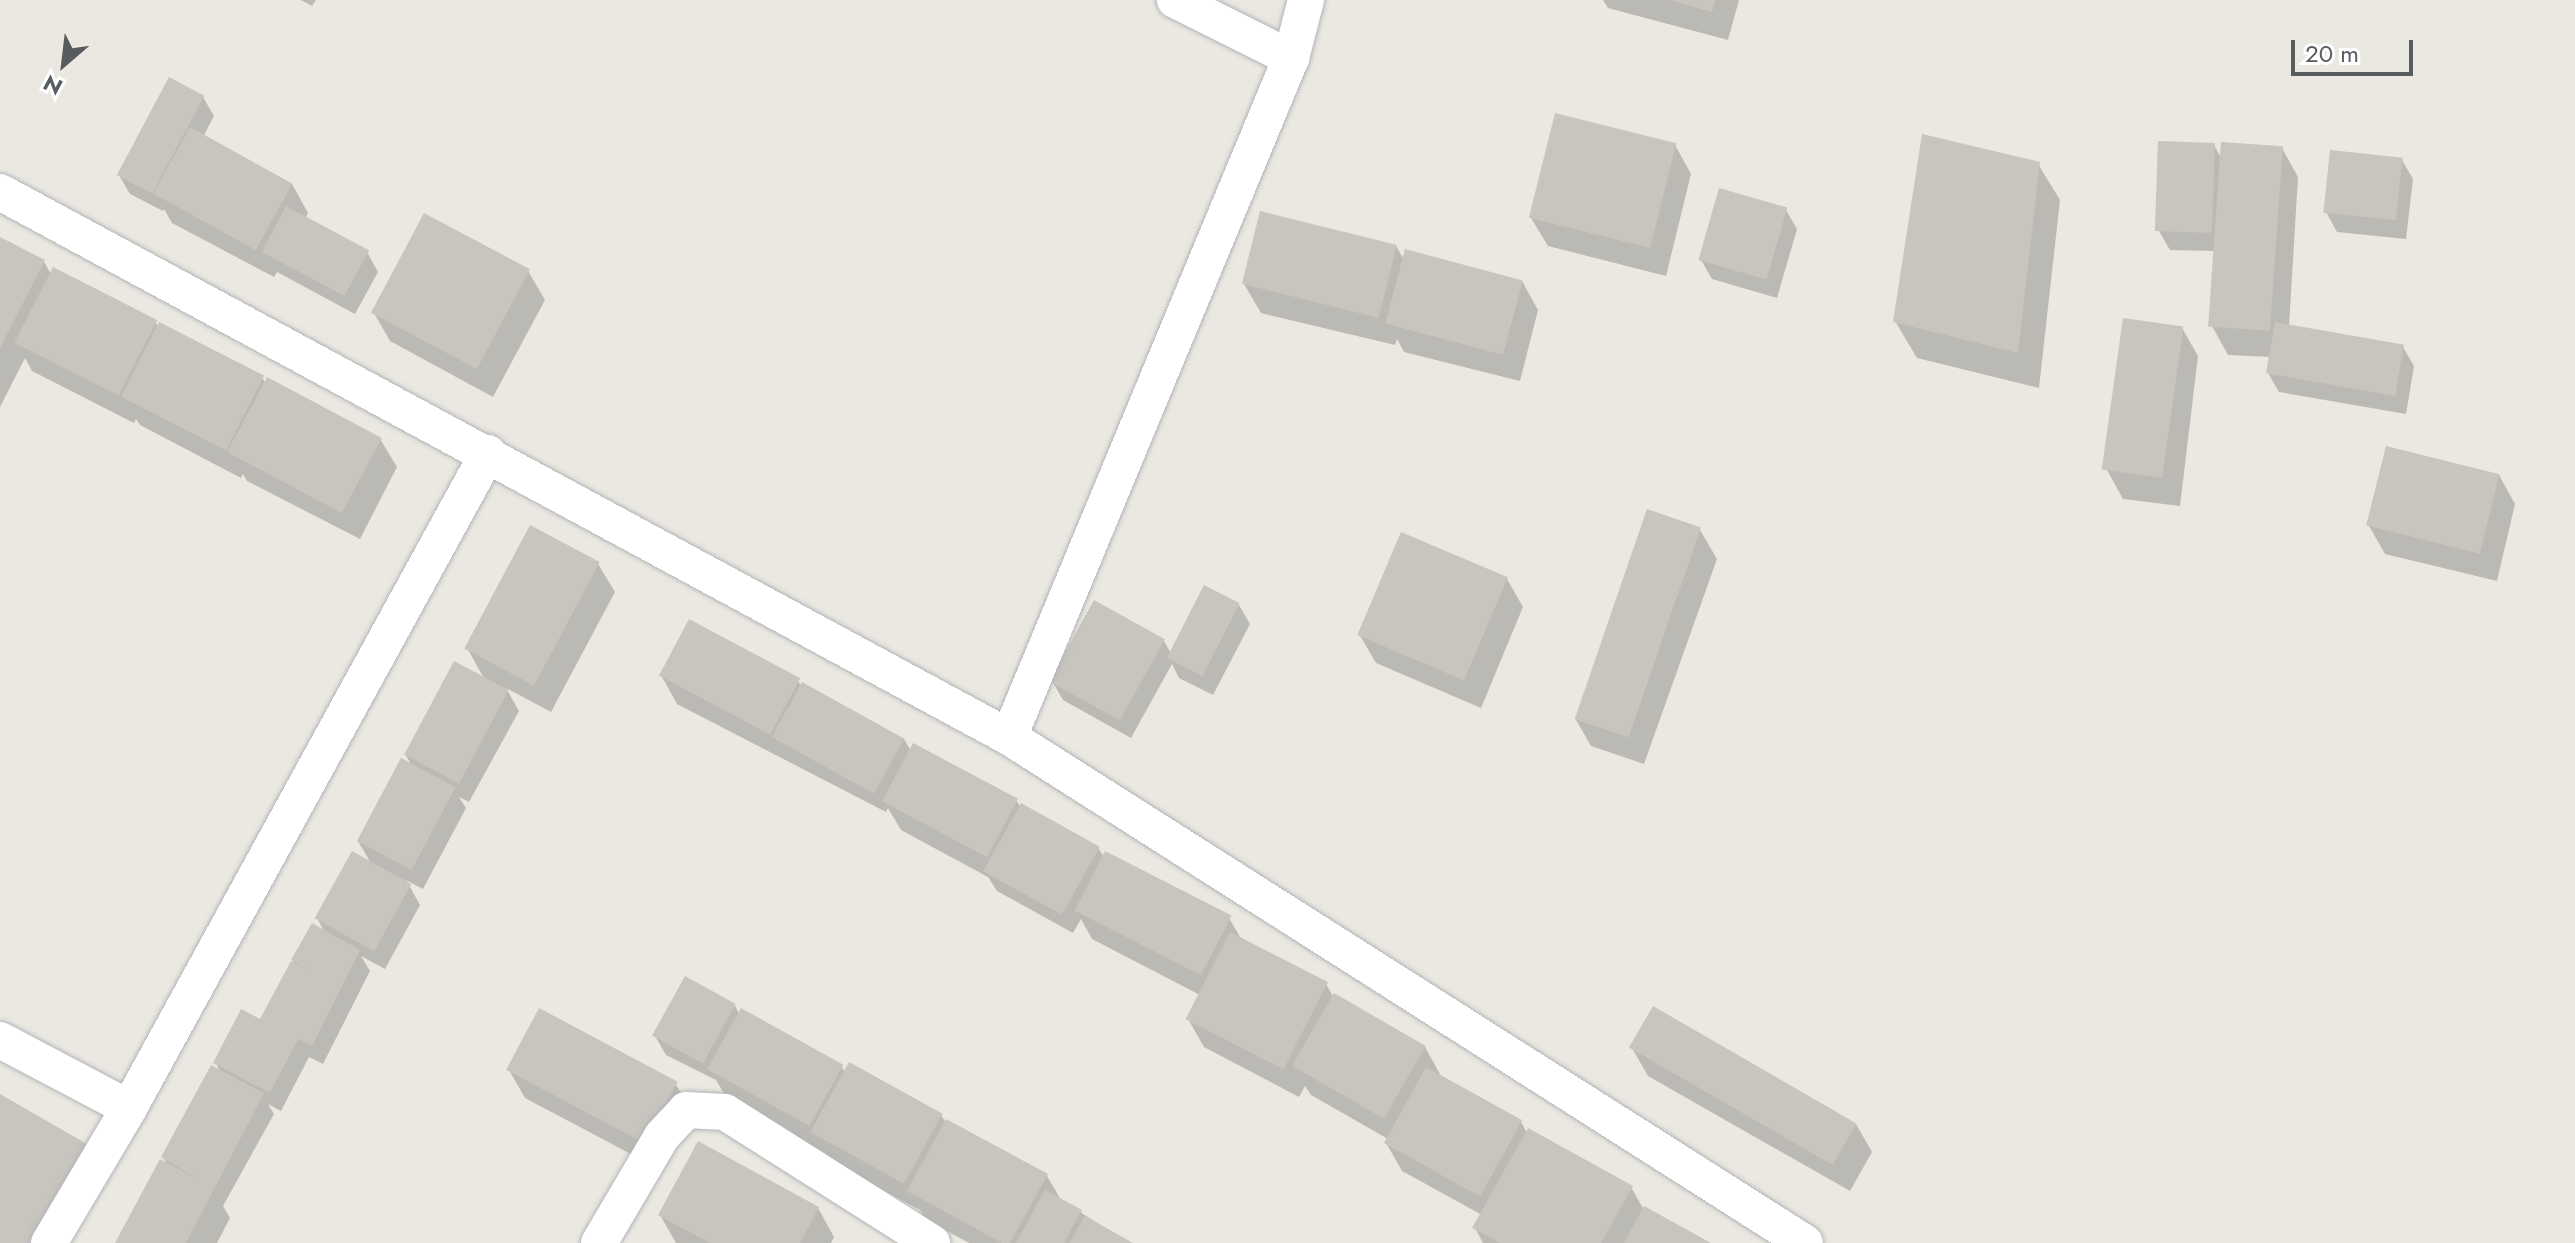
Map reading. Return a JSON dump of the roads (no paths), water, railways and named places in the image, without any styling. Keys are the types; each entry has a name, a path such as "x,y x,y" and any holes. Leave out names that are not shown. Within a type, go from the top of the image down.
{"street":[{"path":"1175,0 1291,58"},
{"path":"1009,737 1291,58 1306,0"},
{"path":"0,192 1009,737 1805,1243"},
{"path":"49,1243 129,1108 488,453"},
{"path":"0,1040 129,1108"},
{"path":"599,1243 662,1136 686,1110 725,1112 932,1243"}]}
